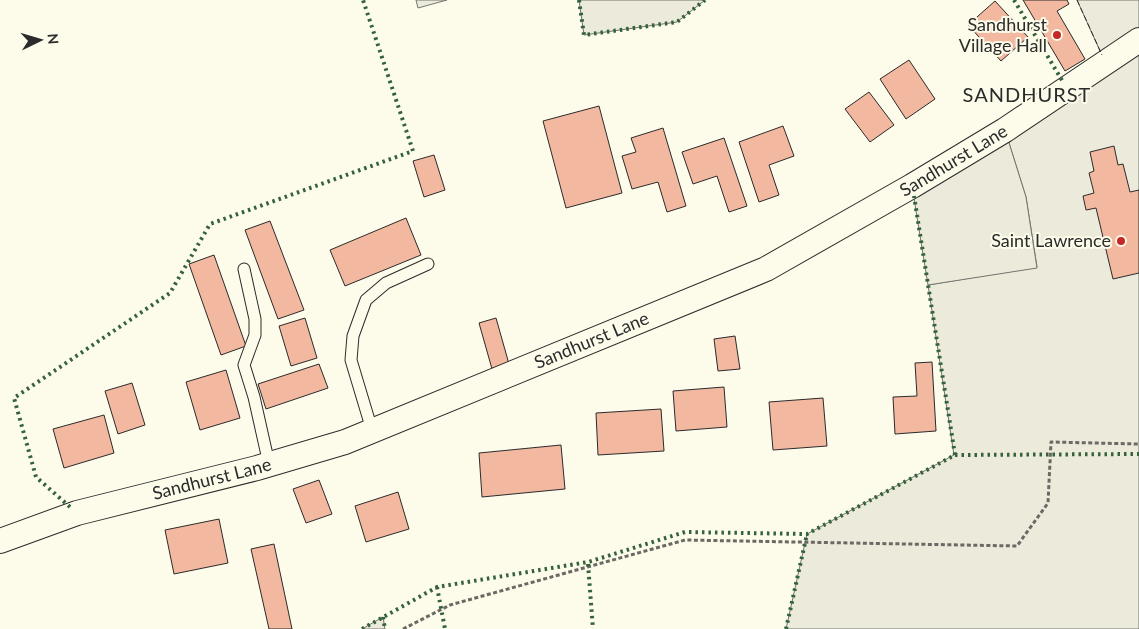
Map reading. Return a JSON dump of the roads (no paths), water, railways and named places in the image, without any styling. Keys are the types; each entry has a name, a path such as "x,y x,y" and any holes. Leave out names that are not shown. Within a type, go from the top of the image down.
{"street":[{"name":"Sandhurst Lane","path":"0,541 77,514 269,464 345,442 766,269 912,186 1004,130 1139,40"}],"lane":[{"path":"372,430 351,360 352,336 366,300 386,283 428,264"},
{"path":"244,269 256,319 255,334 244,366 254,397 269,464"}],"place":[{"name":"Sandhurst Village Hall","path":"1057,35"},
{"name":"Saint Lawrence","path":"1121,241"}],"district":[{"name":"SANDHURST","path":"1027,95"}]}
